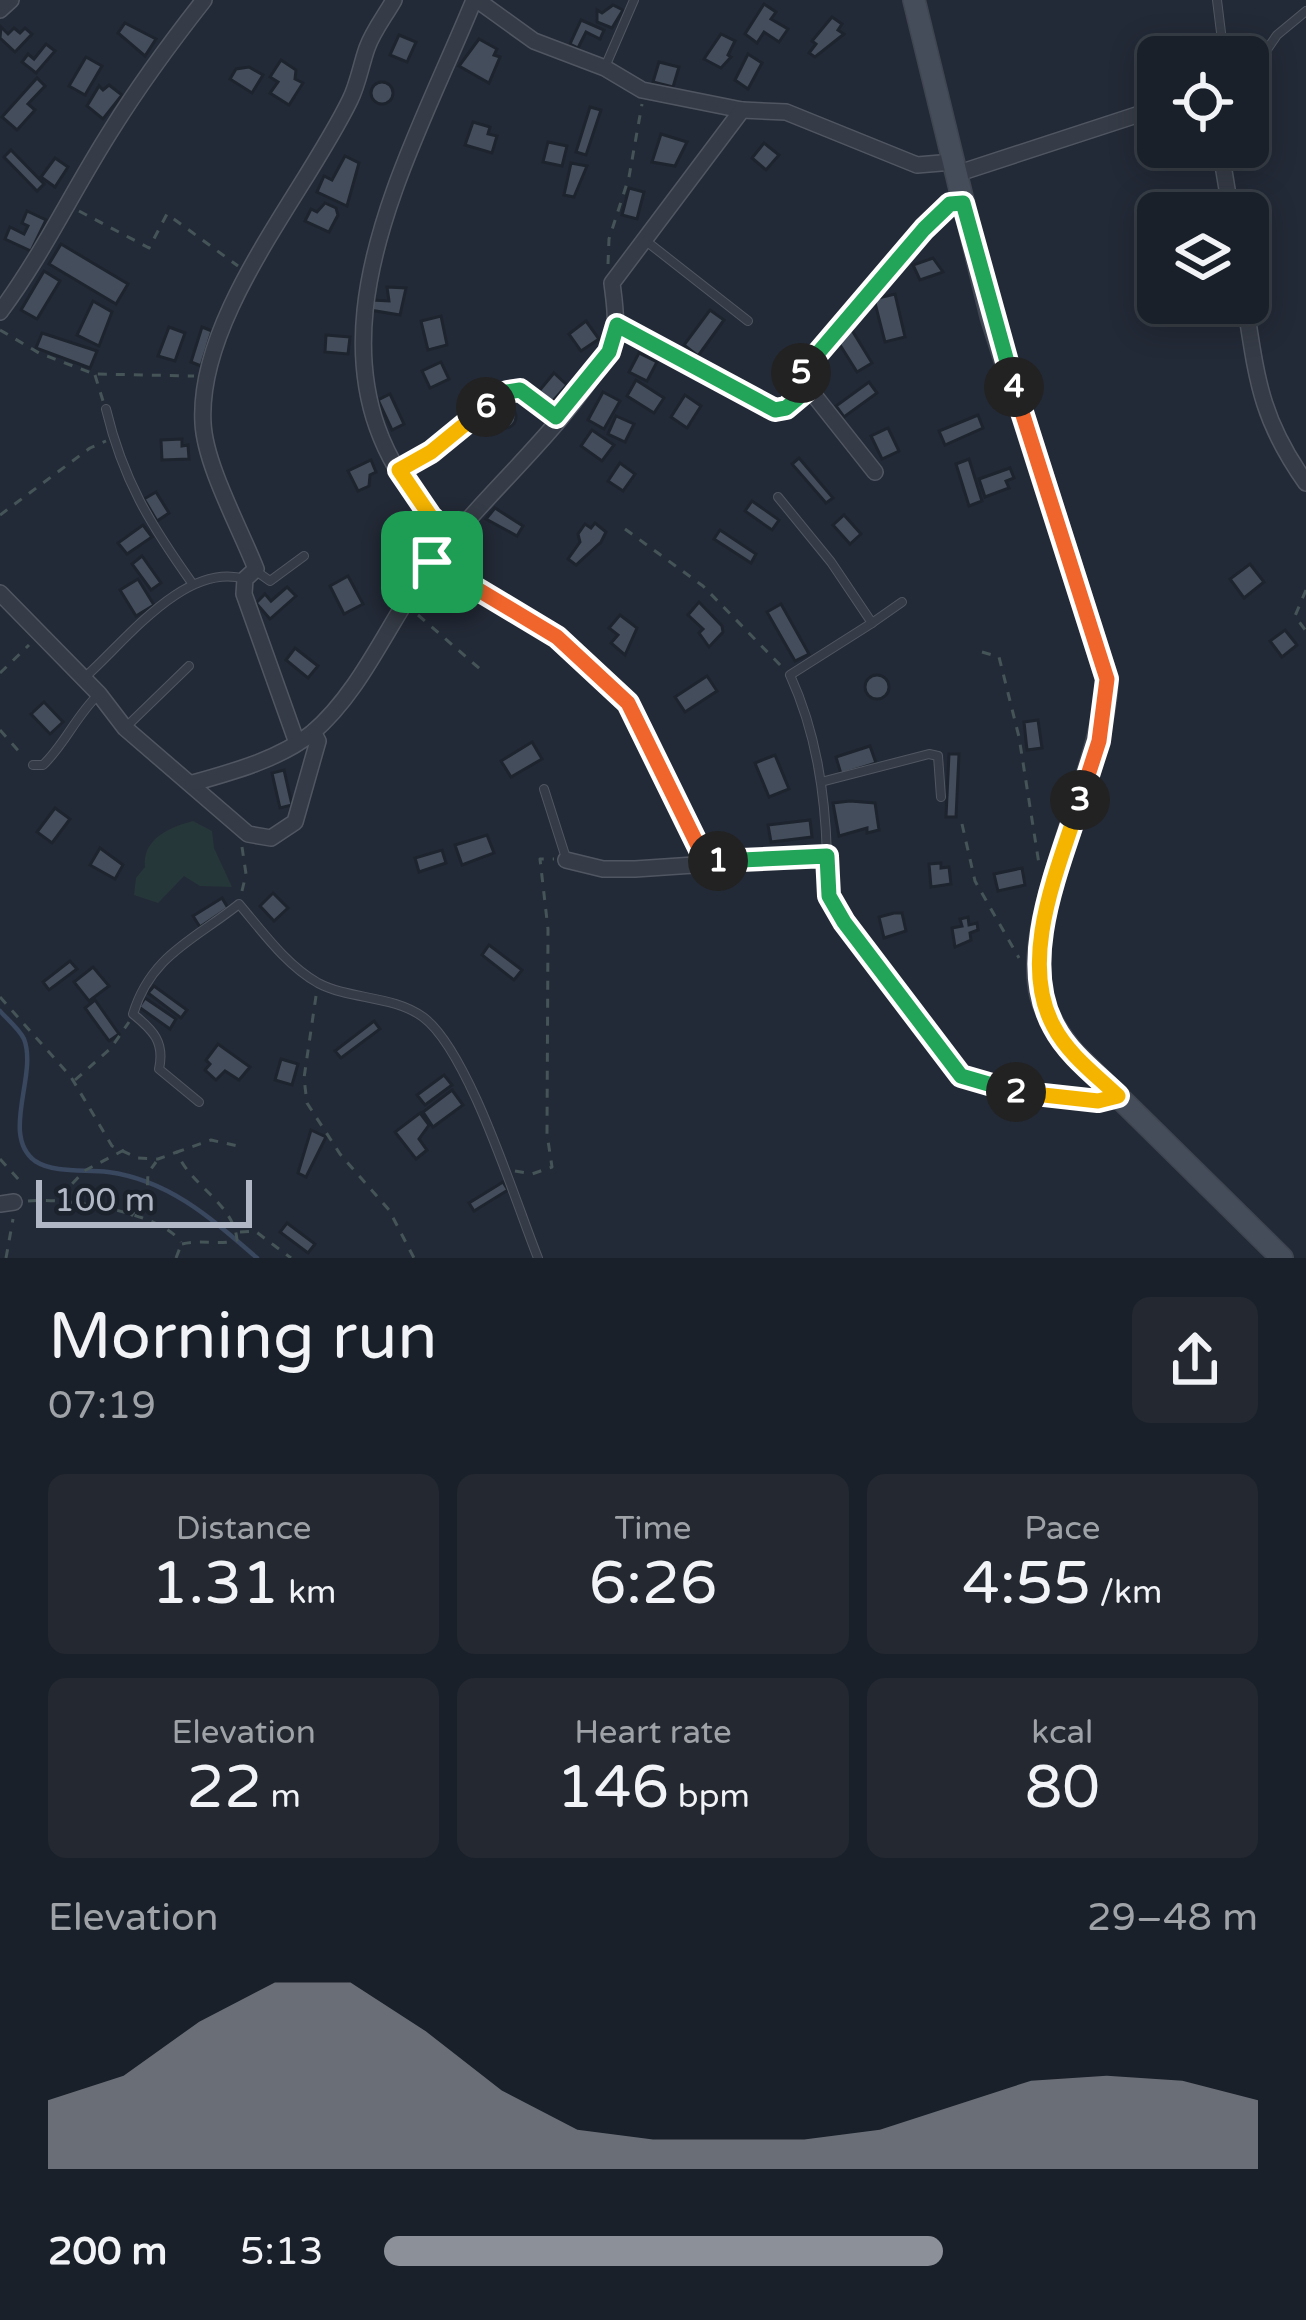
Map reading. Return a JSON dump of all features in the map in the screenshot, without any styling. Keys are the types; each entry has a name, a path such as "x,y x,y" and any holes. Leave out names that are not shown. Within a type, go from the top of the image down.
{"street":[{"path":"0,10 11,0"},
{"path":"0,312 40,257 154,64 204,0"},
{"path":"296,743 252,621 244,594 250,574 206,443 207,378 249,274 288,199 352,96 368,44 394,0"},
{"path":"453,537 431,517 399,470 368,410 362,379 369,277 416,126 476,0 534,41 605,68 642,90 742,110 786,112 917,165 954,168 1137,114"},
{"path":"914,0 991,316 1107,679 1099,741 1050,904 1039,974 1041,995 1054,1029 1282,1258"},
{"path":"193,783 231,772 313,731 368,661 432,562 609,352 617,325 611,283 742,110"},
{"path":"1248,324 1259,397 1306,483"},
{"path":"617,325 775,410 786,408 805,392 814,395 875,472"},
{"path":"476,413 507,392 520,390 556,417"},
{"path":"432,562 543,627 628,703 706,862"},
{"path":"0,592 99,694 125,728 248,834 271,838 296,822 318,741 313,731"},
{"path":"566,860 603,869 827,856 829,896 844,922 961,1076 1050,1099 1098,1101 1118,1096"}],"lane":[{"path":"605,68 634,0"},
{"path":"1217,0 1221,36"},
{"path":"1269,47 1306,11"},
{"path":"897,262 950,204 963,203"},
{"path":"642,238 748,321"},
{"path":"106,409 118,462 142,510 192,583"},
{"path":"778,497 842,576 872,623"},
{"path":"83,679 192,583 250,574 270,581 304,556"},
{"path":"827,856 821,782 807,714 790,675 902,602"},
{"path":"125,728 189,666"},
{"path":"33,765 43,765 54,755 80,712 99,694"},
{"path":"821,782 929,754 938,756 940,796"},
{"path":"544,789 566,860"},
{"path":"199,1102 159,1069 162,1056 156,1033 133,1014 142,985 174,950 239,904 282,954 319,983 400,1006 440,1032 508,1171 538,1258"}],"path":[{"path":"611,283 609,238 629,178 642,90"},
{"path":"69,206 149,248 167,214 249,274"},
{"path":"805,392 800,369 897,262"},
{"path":"0,330 39,353 94,374 207,378"},
{"path":"94,374 106,409"},
{"path":"399,470 431,452 476,413"},
{"path":"0,515 90,448 113,439"},
{"path":"625,529 703,586 790,675"},
{"path":"1306,590 1295,616 1306,631"},
{"path":"404,602 480,669"},
{"path":"0,673 40,633"},
{"path":"982,652 999,657 1010,694 1039,866"},
{"path":"0,730 33,765"},
{"path":"962,824 975,880 1023,965 1028,944"},
{"path":"239,904 246,874 242,841 248,834"},
{"path":"508,1171 532,1174 553,1168 548,1134 548,929 540,859"},
{"path":"319,983 304,1078 307,1103 340,1154 389,1210 414,1258"},
{"path":"0,998 74,1081 112,1146 139,1158 158,1159 211,1140 242,1147"},
{"path":"74,1081 120,1039 133,1014"},
{"path":"58,1198 84,1171 125,1149"},
{"path":"177,1152 184,1171 227,1213 238,1232 237,1240 223,1245 198,1240 182,1244"},
{"path":"0,1159 19,1180 7,1203 6,1258"},
{"path":"131,1217 147,1194 148,1173 158,1159"},
{"path":"7,1203 58,1198 164,1225 182,1244"},
{"path":"238,1232 255,1231 291,1258"},
{"path":"176,1258 182,1244"}],"shaded area":[{"path":"193,821 212,831 214,848 232,887 200,886 184,876 158,903 134,895 136,878 153,842"}],"building":[{"path":"764,4 776,12 771,19 788,29 779,42 764,32 757,43 745,34"},
{"path":"613,5 623,10 612,28 597,22 597,10 602,13"},
{"path":"832,17 842,24 838,30 844,34 815,57 809,53 816,44 812,41"},
{"path":"581,20 604,30 600,39 586,32 578,48 570,44"},
{"path":"125,23 156,39 145,56 118,33"},
{"path":"1,27 8,34 14,28 20,33 25,28 32,34 15,52 0,38"},
{"path":"721,34 735,41 731,57 721,68 704,59"},
{"path":"399,35 416,42 407,62 390,55"},
{"path":"479,39 497,49 494,55 500,57 489,83 459,66"},
{"path":"46,44 55,51 36,73 22,62 28,54 34,59"},
{"path":"748,54 762,63 748,89 735,80"},
{"path":"86,57 102,66 85,95 69,86"},
{"path":"281,60 296,70 295,79 303,83 289,105 270,93 278,82 270,77"},
{"path":"659,62 679,67 673,87 653,82"},
{"path":"249,67 263,75 252,93 230,79 236,69"},
{"path":"37,78 45,86 28,104 35,110 17,130 2,117"},
{"path":"382,82 393,93 382,104 371,93"},
{"path":"109,85 122,95 103,119 87,106 99,86 103,90"},
{"path":"590,107 601,110 586,155 576,152"},
{"path":"473,122 490,127 488,134 497,136 492,153 465,145"},
{"path":"661,134 687,142 675,166 652,162"},
{"path":"548,142 567,146 562,166 543,162"},
{"path":"764,143 779,155 766,170 752,158"},
{"path":"11,150 44,184 37,191 4,157"},
{"path":"345,156 359,163 347,206 317,192 324,176 332,180"},
{"path":"55,158 68,167 55,187 41,177"},
{"path":"571,163 587,166 574,197 564,195"},
{"path":"629,188 644,192 637,219 622,215"},
{"path":"325,203 336,208 338,215 329,232 305,221 311,209 317,212"},
{"path":"27,211 46,220 31,251 5,239 10,227 24,234"},
{"path":"61,244 128,284 116,304 49,264"},
{"path":"933,258 943,272 920,280 913,265"},
{"path":"44,271 60,281 37,319 21,310"},
{"path":"387,287 406,288 400,315 370,310 371,300 389,301"},
{"path":"895,294 905,337 885,342 874,299"},
{"path":"93,301 112,312 99,346 77,335"},
{"path":"710,310 724,320 698,356 684,345"},
{"path":"441,316 447,345 428,350 421,321"},
{"path":"586,321 599,339 581,351 569,334"},
{"path":"169,327 185,333 175,361 158,356"},
{"path":"202,327 212,331 201,366 191,362"},
{"path":"850,327 872,363 857,372 835,337"},
{"path":"42,333 97,351 90,368 36,348"},
{"path":"326,335 350,337 348,354 325,352"},
{"path":"639,353 657,362 647,381 629,372"},
{"path":"441,362 449,379 430,388 422,371"},
{"path":"554,373 567,385 552,402 539,391"},
{"path":"636,380 664,398 654,413 627,396"},
{"path":"869,382 877,393 844,417 836,406"},
{"path":"603,392 620,401 604,429 588,420"},
{"path":"390,394 404,424 392,430 378,400"},
{"path":"685,395 701,406 687,428 671,417"},
{"path":"505,406 516,417 505,428 494,417"},
{"path":"978,415 983,428 945,445 939,431"},
{"path":"616,416 634,424 625,442 608,434"},
{"path":"888,428 899,451 882,459 871,436"},
{"path":"592,430 614,445 602,461 581,446"},
{"path":"182,439 182,446 188,445 189,459 162,460 161,440"},
{"path":"799,458 833,498 826,503 792,464"},
{"path":"969,459 982,501 969,506 956,464"},
{"path":"371,460 376,472 370,475 369,486 358,491 348,471"},
{"path":"620,463 635,474 623,491 608,481"},
{"path":"1010,468 1014,478 1006,481 1009,488 985,497 979,479"},
{"path":"156,492 169,513 157,521 144,499"},
{"path":"752,501 779,520 772,530 745,511"},
{"path":"495,508 523,526 517,536 486,519"},
{"path":"844,515 861,534 850,544 833,525"},
{"path":"595,523 606,532 576,565 568,559 580,542 578,534 585,524 591,528"},
{"path":"143,525 152,537 127,554 118,543"},
{"path":"720,530 756,554 751,563 714,539"},
{"path":"142,556 161,583 151,590 132,564"},
{"path":"1250,564 1264,582 1244,598 1230,579"},
{"path":"348,576 363,604 344,614 330,586"},
{"path":"138,579 154,605 136,616 120,590"},
{"path":"287,587 296,596 270,619 256,603 265,594 271,601"},
{"path":"699,602 722,626 723,632 709,647 699,633 703,629 688,615"},
{"path":"781,604 809,654 795,661 767,612"},
{"path":"620,615 637,628 625,655 611,643 618,635 609,628"},
{"path":"1285,630 1297,645 1282,657 1270,641"},
{"path":"295,648 318,666 308,678 286,660"},
{"path":"877,675 886,678 886,696 877,699 868,696 865,687 868,678"},
{"path":"707,676 717,691 685,712 675,697"},
{"path":"44,702 63,722 50,734 31,714"},
{"path":"1038,720 1042,748 1027,750 1024,722"},
{"path":"532,742 542,759 511,777 501,761"},
{"path":"870,746 876,763 841,774 836,757"},
{"path":"949,754 959,754 956,817 946,817"},
{"path":"775,755 789,789 769,797 755,763"},
{"path":"284,770 292,805 280,808 272,773"},
{"path":"833,803 875,803 879,830 867,833 867,828 839,836"},
{"path":"55,808 70,819 52,843 37,832"},
{"path":"810,820 812,837 771,842 768,825"},
{"path":"487,835 494,853 462,865 455,845"},
{"path":"100,848 123,865 115,879 90,865"},
{"path":"442,850 446,863 419,872 415,858"},
{"path":"941,863 941,868 949,867 951,884 931,887 929,864"},
{"path":"1022,868 1025,885 998,891 994,874"},
{"path":"273,893 288,908 274,921 260,906"},
{"path":"222,898 228,908 200,927 193,916"},
{"path":"902,913 906,931 884,938 879,917"},
{"path":"968,917 969,925 977,923 978,930 970,933 971,940 955,947 952,928 962,926 960,919"},
{"path":"489,945 522,970 514,980 482,955"},
{"path":"70,961 77,969 49,990 43,982"},
{"path":"93,967 109,986 89,1001 74,982"},
{"path":"154,986 187,1010 181,1018 148,993"},
{"path":"145,998 176,1019 170,1029 139,1007"},
{"path":"95,1000 119,1034 109,1041 85,1008"},
{"path":"374,1021 380,1029 341,1058 335,1051"},
{"path":"218,1044 250,1067 239,1080 225,1071 216,1080 205,1070"},
{"path":"281,1059 298,1064 292,1085 275,1080"},
{"path":"444,1075 452,1085 425,1105 417,1095"},
{"path":"452,1090 463,1105 433,1127 423,1112"},
{"path":"420,1113 429,1125 419,1139 427,1150 416,1159 395,1132"},
{"path":"311,1130 326,1137 306,1177 298,1173"},
{"path":"503,1182 508,1190 474,1211 469,1203"},
{"path":"287,1223 315,1244 308,1253 280,1232"}],"waterway":[{"path":"0,1011 24,1039 27,1070 20,1136 35,1161 52,1168 108,1172 151,1183 206,1216 257,1258"}],"route":[{"path":"963,203 991,316 1107,679 1099,741 1064,850 1039,974 1054,1029 1118,1096 1098,1101 1050,1099 961,1076 844,922 829,896 827,856 706,862 628,703 557,637 432,562 453,537 431,517 399,470 431,452 507,392 520,390 556,417 609,352 617,325 775,410 786,408 805,392 800,369 924,229 950,204 963,203"}]}
